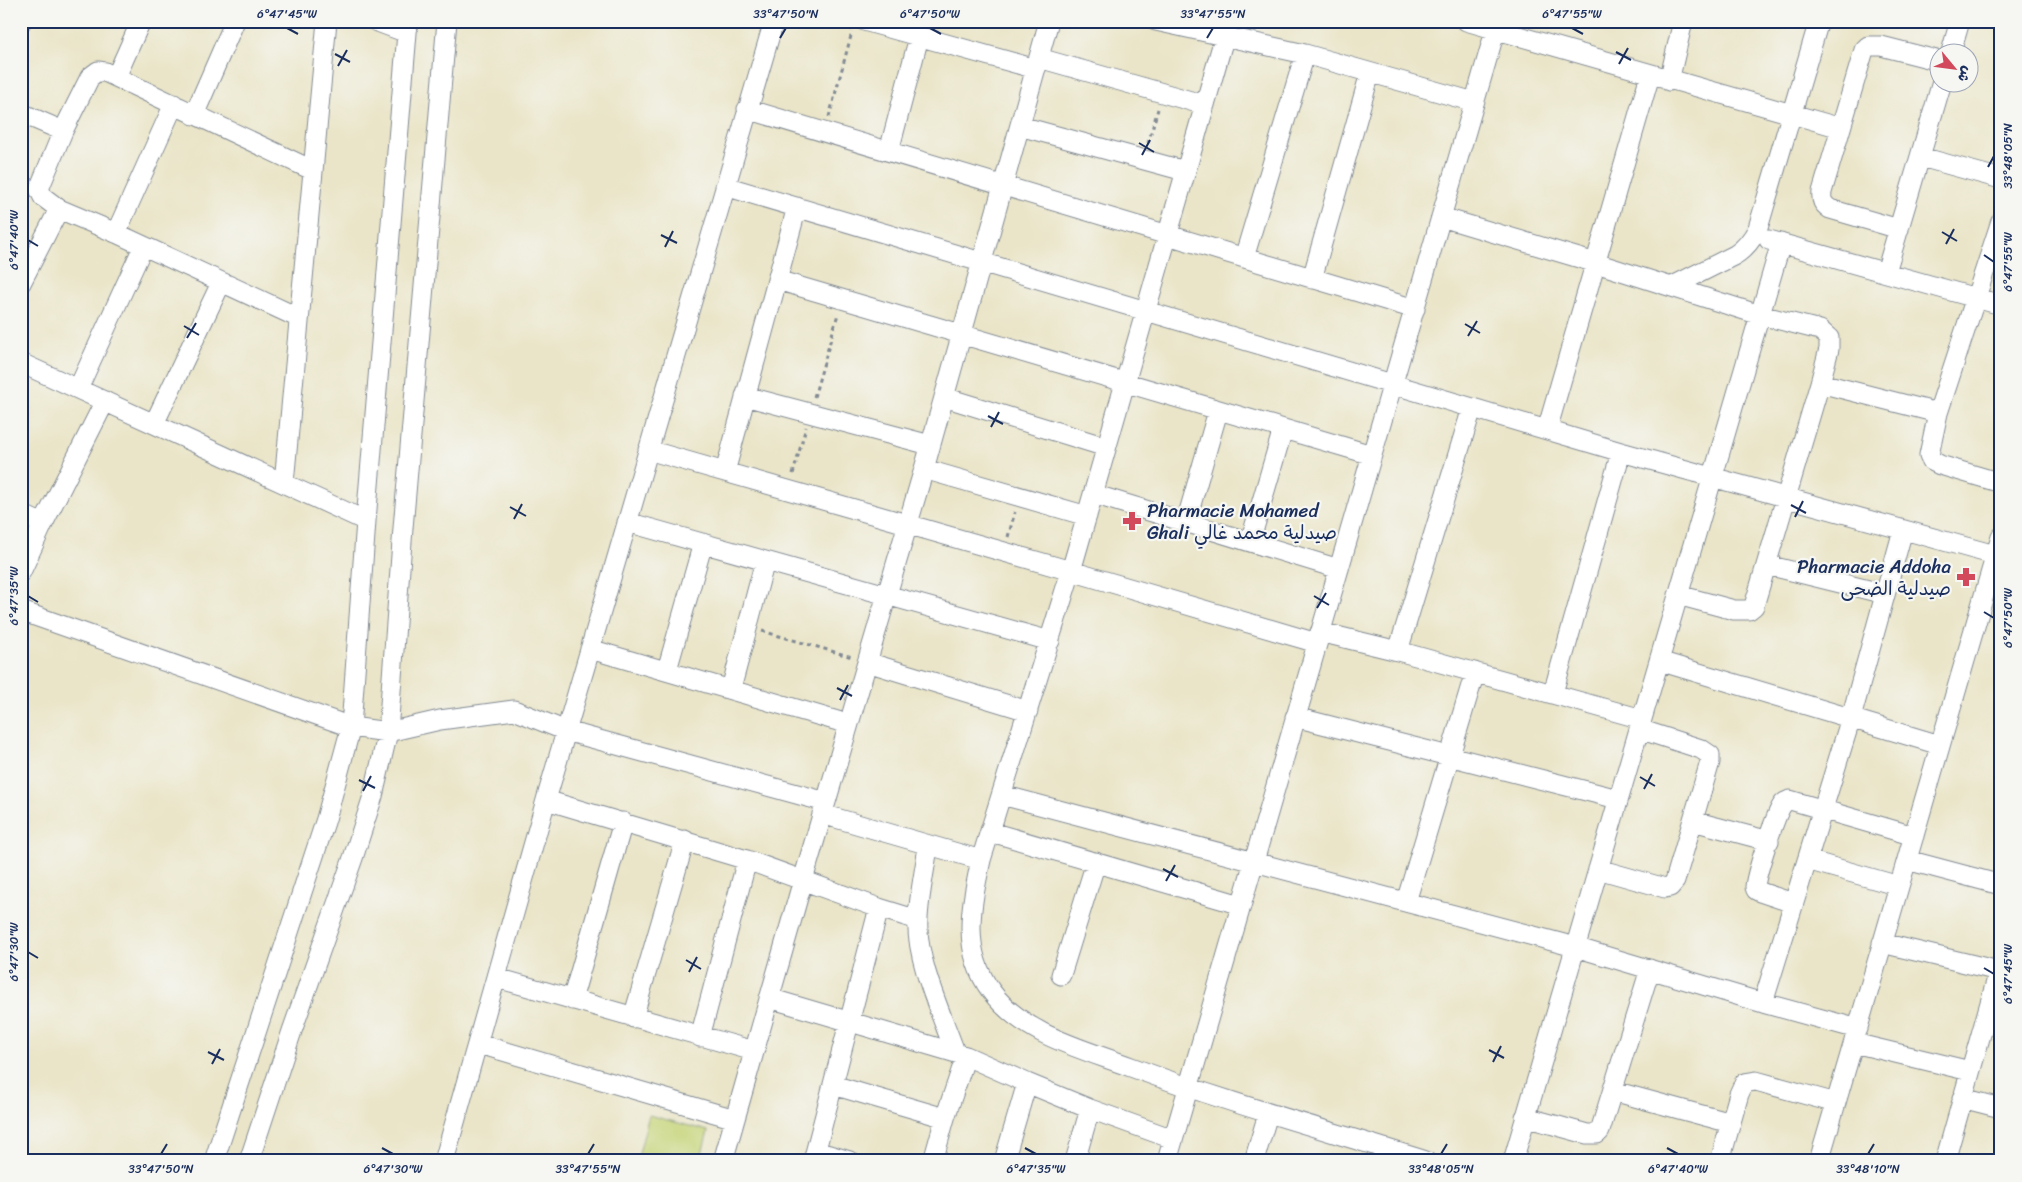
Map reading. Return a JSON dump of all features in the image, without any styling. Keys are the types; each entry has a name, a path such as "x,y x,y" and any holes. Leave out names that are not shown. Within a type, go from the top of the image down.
{"street":[{"path":"116,77 141,21"},
{"path":"194,114 235,21"},
{"path":"284,483 327,21"},
{"path":"214,1161 326,818 351,727 366,520 407,27 376,21"},
{"path":"249,1161 292,1031 353,858 373,796 388,732 404,519 447,21"},
{"path":"444,1161 546,800 774,21"},
{"path":"723,1161 848,724 924,469 1049,21"},
{"path":"1156,21 1227,30 1474,102"},
{"path":"1466,21 1496,25 1650,75 1841,128"},
{"path":"1669,80 1683,21"},
{"path":"1673,286 1735,255 1743,250 1754,236 1758,228 1819,21"},
{"path":"1954,42 1960,21"},
{"path":"1167,1161 1240,905 1394,383 1496,25"},
{"path":"858,26 919,37 1205,105"},
{"path":"1227,30 1071,571 981,860 973,897 970,924 973,949 980,971 990,990 1006,1009 1045,1034 1189,1088 1421,1160"},
{"path":"889,151 919,37"},
{"path":"1899,229 1838,212 1825,206 1822,200 1822,192 1864,50 1868,46 1882,46 1930,58"},
{"path":"1244,258 1304,54"},
{"path":"299,318 116,233 59,209 43,197 40,189 63,131 90,78 98,72 105,72 116,77 312,170"},
{"path":"1312,279 1370,73"},
{"path":"1546,430 1650,75"},
{"path":"1886,272 1939,92"},
{"path":"116,233 174,104"},
{"path":"747,110 1415,309"},
{"path":"21,113 63,131"},
{"path":"1020,126 1185,171"},
{"path":"1921,157 2001,179"},
{"path":"725,186 1394,383 1546,430 1903,530 1997,560 1940,745 1819,1161"},
{"path":"725,472 797,207"},
{"path":"21,283 59,209"},
{"path":"1441,217 1596,262 1760,314 1820,330 1829,338 1830,344 1820,383 1757,599 1749,610 1734,610 1678,595"},
{"path":"2001,221 1938,413 1929,449 1932,461 1940,466 2001,482"},
{"path":"1754,236 2001,305"},
{"path":"1513,1161 1781,243"},
{"path":"78,389 143,247"},
{"path":"777,280 1372,455"},
{"path":"154,424 221,283"},
{"path":"21,363 366,520"},
{"path":"1820,383 1938,413"},
{"path":"745,396 930,445"},
{"path":"944,397 1106,447"},
{"path":"21,572 105,401"},
{"path":"1398,651 1472,408"},
{"path":"1186,522 1218,411"},
{"path":"1250,542 1283,429"},
{"path":"648,450 1071,571 1318,638 1398,651 1553,694 1640,724 1701,748 1710,755 1710,762 1675,881 1670,888 1598,869"},
{"path":"1553,694 1621,452"},
{"path":"924,469 1087,516"},
{"path":"1093,494 1339,569"},
{"path":"21,514 43,524"},
{"path":"627,522 1050,641"},
{"path":"1763,1003 1824,810 1903,530"},
{"path":"667,670 703,543"},
{"path":"732,689 765,561"},
{"path":"1767,565 1885,594"},
{"path":"21,610 351,727 388,732 440,720 514,710 566,731 824,808 928,846 981,860"},
{"path":"590,649 848,724"},
{"path":"1659,661 1940,745"},
{"path":"867,662 1028,711"},
{"path":"1406,902 1475,672"},
{"path":"1295,717 1618,799"},
{"path":"1002,795 1575,947 1763,1003 1856,1036 1970,1071"},
{"path":"546,800 685,840 747,860 878,908 918,920"},
{"path":"1794,903 1756,890 1756,882 1769,841 1780,810 1785,802 1790,800 1914,836"},
{"path":"1693,820 1769,841"},
{"path":"572,1000 623,822"},
{"path":"991,832 1240,905"},
{"path":"633,1018 685,840"},
{"path":"928,846 918,920 924,961 961,1054 933,1161"},
{"path":"700,1037 747,860"},
{"path":"1807,860 1899,886"},
{"path":"1907,860 2001,885"},
{"path":"1061,975 1096,862"},
{"path":"850,1161 814,1156 878,908"},
{"path":"1882,943 2000,967 1945,1161"},
{"path":"1526,1117 1587,1134 1597,1134 1602,1126 1650,969"},
{"path":"497,978 754,1051"},
{"path":"769,998 961,1054 1090,1109 1173,1139"},
{"path":"478,1044 735,1119"},
{"path":"1720,1161 1741,1087 1744,1083 1750,1081 1836,1103"},
{"path":"1004,1161 1028,1083"},
{"path":"833,1085 945,1118"},
{"path":"1613,1091 1730,1123"},
{"path":"1962,1098 2001,1108"},
{"path":"1075,1161 1090,1109"},
{"path":"1254,1161 1268,1114"}],"path":[{"path":"825,132 858,26"},
{"path":"1143,160 1163,94"},
{"path":"789,490 809,413 843,299"},
{"path":"1004,552 1019,496"},
{"path":"747,627 867,662"}],"green space":[{"path":"649,1115 708,1131 700,1161 637,1161"}],"place":[{"name":"Pharmacie Mohamed Ghali صيدلية محمد غالي","path":"1132,521"},
{"name":"Pharmacie Addoha صيدلية الضحى","path":"1966,577"}]}
